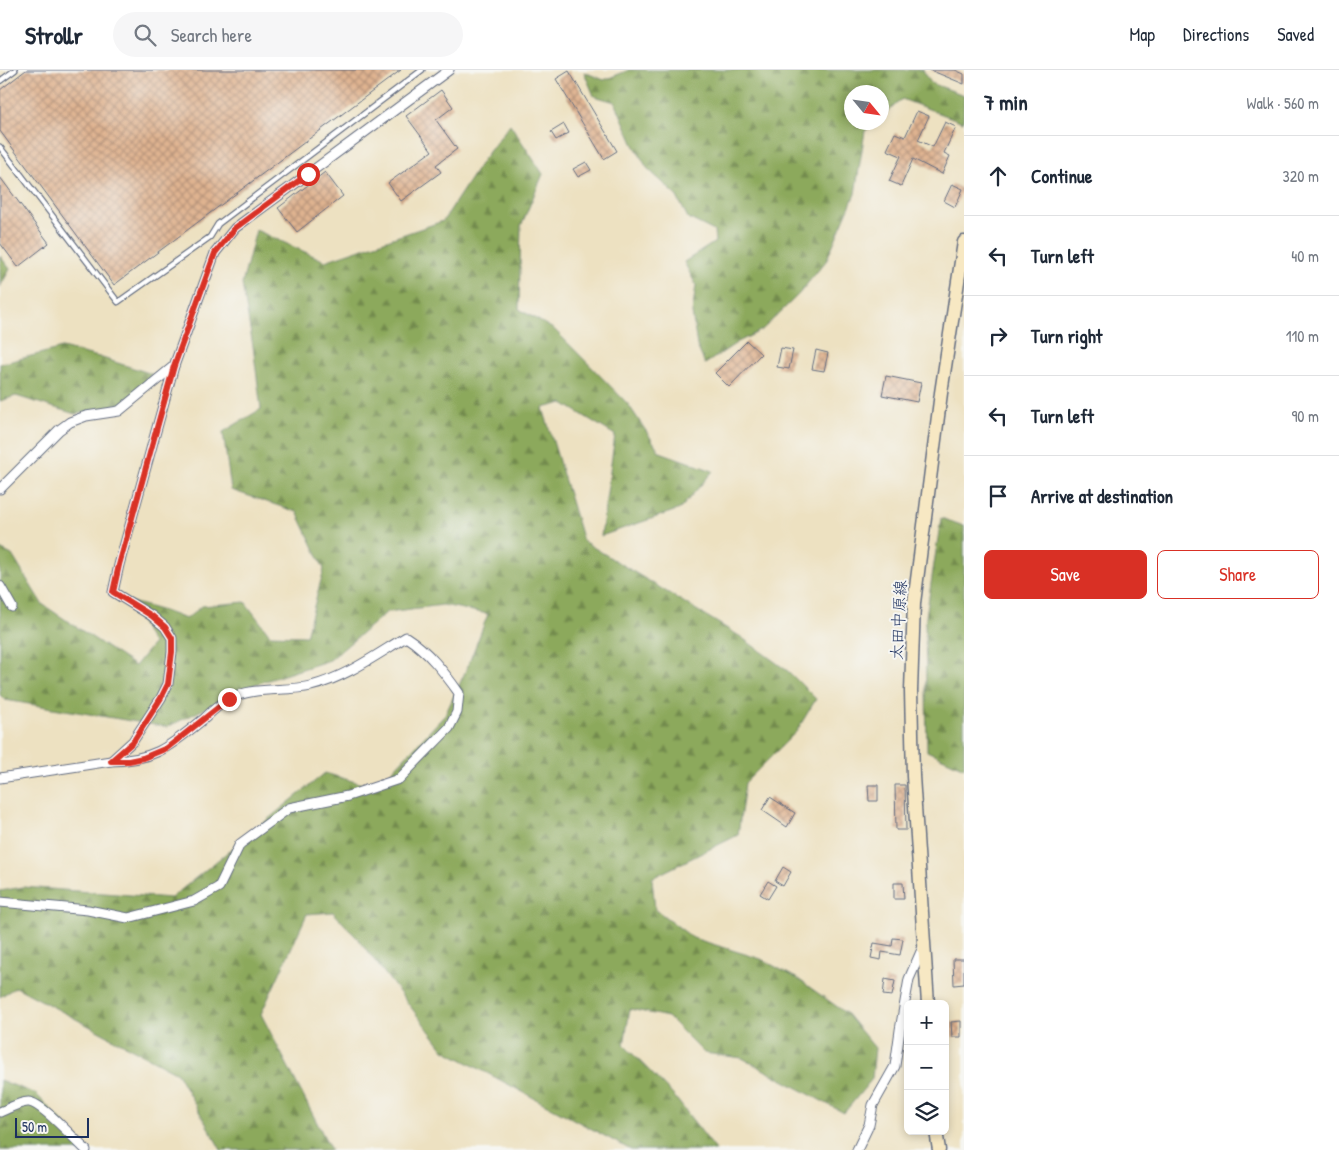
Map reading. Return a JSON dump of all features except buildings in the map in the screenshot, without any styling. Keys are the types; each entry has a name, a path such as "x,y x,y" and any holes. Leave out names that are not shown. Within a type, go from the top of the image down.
{"main road":[{"name":"太田中原線","path":"928,1000 913,776 911,701 914,603 941,394 960,304 964,242"},
{"path":"937,1135 939,1150"}],"street":[{"path":"111,761 133,742 168,684 172,652 172,638 169,632 152,616 113,592 174,366 215,253 235,228 449,70"},
{"path":"0,489 59,430 70,422 86,416 119,411 174,366"},
{"path":"0,586 12,607"},
{"path":"0,778 143,758 167,748 215,709 236,696 243,693 322,683 355,668 406,637 418,645 445,673 460,693 457,712 449,728 399,779 348,796 289,808 240,844 219,887 194,901 128,918 88,910 0,902"},
{"path":"857,1150 869,1125 873,1105 895,1066 909,979 924,944"},
{"path":"0,1112 27,1101 35,1103 45,1110 86,1150"}],"lane":[{"path":"0,81 15,70"},
{"path":"0,147 118,302 210,237 218,224 422,70"}],"green space":[{"path":"629,70 923,70 931,83 964,95 963,122 902,99 889,111 889,85 844,85 844,130 866,130 855,194 826,261 798,295 762,330 738,342 705,364 697,346 692,313 696,285 684,262 715,242 714,231 688,218 676,195 647,168 633,143 615,102 594,96 584,72 604,80"},
{"path":"510,124 543,174 521,226 519,309 555,330 628,404 660,452 713,471 680,509 601,536 615,435 563,403 543,408 583,541 741,637 789,672 816,699 796,732 745,783 738,835 652,878 655,909 693,938 761,959 798,979 846,1013 875,1048 872,1079 844,1113 742,1058 704,1053 668,1017 630,1009 624,1045 674,1096 716,1150 631,1150 444,1050 358,939 333,912 307,914 261,1014 331,1150 221,1150 177,1073 16,987 0,997 0,891 23,887 171,898 325,773 376,788 445,715 467,668 488,614 443,605 387,612 330,660 256,684 167,727 5,700 0,695 0,549 12,555 42,604 135,666 153,644 128,601 186,619 202,606 245,602 270,635 306,636 324,569 297,512 231,490 223,432 261,409 253,346 242,284 256,230 325,261 443,221 482,161"},
{"path":"0,256 10,269 0,287"},
{"path":"62,348 99,357 152,374 126,405 75,414 16,396 0,401 0,364"},
{"path":"941,518 964,526 964,768 927,751 925,623"},
{"path":"0,1080 36,1094 89,1150 0,1150"}],"route":[{"path":"229,699 167,748 143,758 129,761 111,761 133,742 168,684 172,638 165,627 152,616 113,592 174,366 215,253 235,228 308,174"}]}
